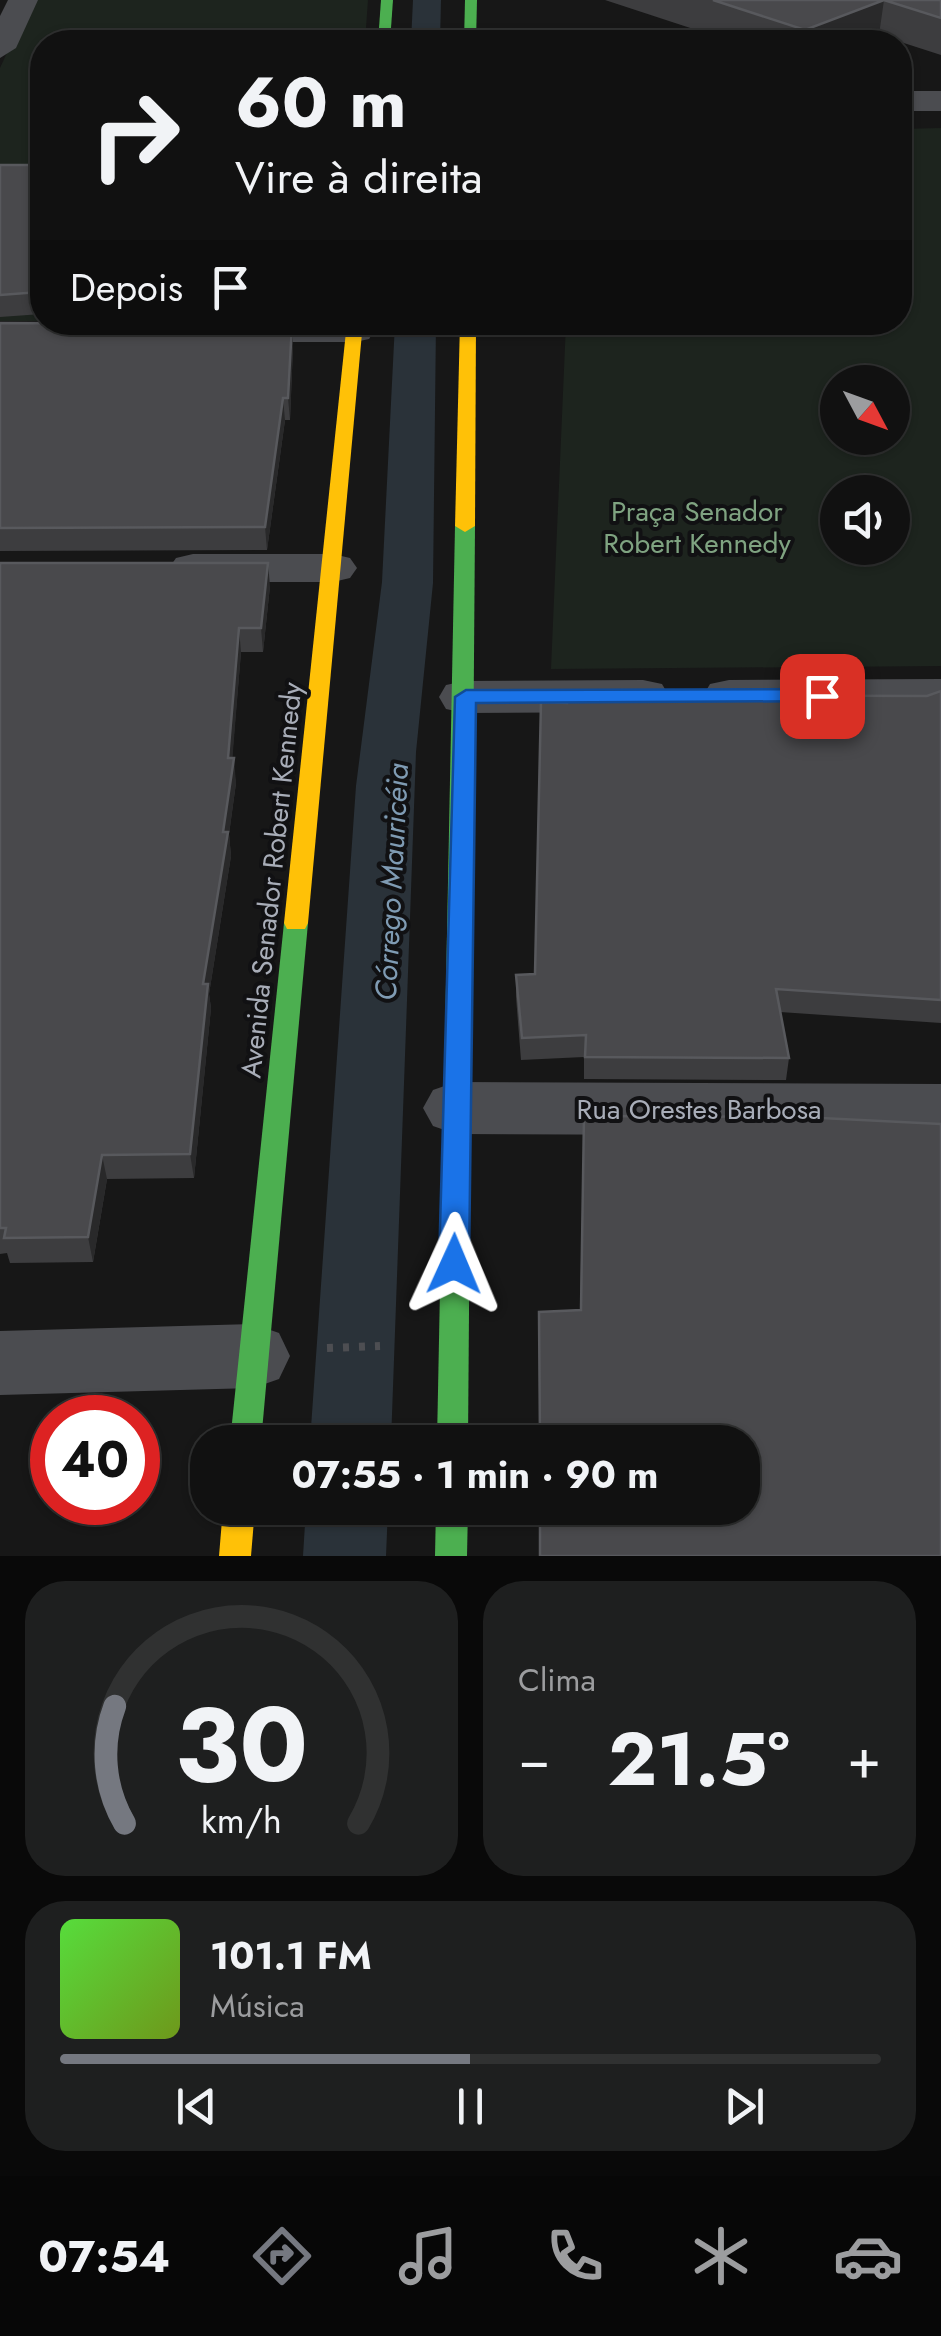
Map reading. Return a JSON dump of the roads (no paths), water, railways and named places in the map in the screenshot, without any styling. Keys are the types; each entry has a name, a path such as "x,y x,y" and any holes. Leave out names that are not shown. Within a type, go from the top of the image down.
{"street":[{"path":"1,45 23,0"},
{"path":"385,30 386,0"},
{"path":"470,30 471,0"},
{"path":"912,100 941,100"},
{"name":"Avenida Senador Robert Kennedy","path":"252,1425 283,1352 333,568 354,335"},
{"path":"452,1425 466,697 468,335"},
{"path":"157,568 333,568"},
{"path":"466,697 941,696"},
{"name":"Rua Orestes Barbosa","path":"456,1108 941,1110"},
{"path":"0,1362 283,1352"},
{"path":"235,1556 238,1525"},
{"path":"451,1556 452,1525"}],"water":[{"path":"413,0 441,0 440,30 412,30"},
{"name":"Córrego Mauricéia","path":"394,335 436,335 433,583 416,752 392,1425 311,1425 356,786 382,582"},
{"path":"305,1525 387,1525 386,1556 303,1556"}],"park label":[{"name":"Praça Senador Robert Kennedy","path":"697,527"}]}
